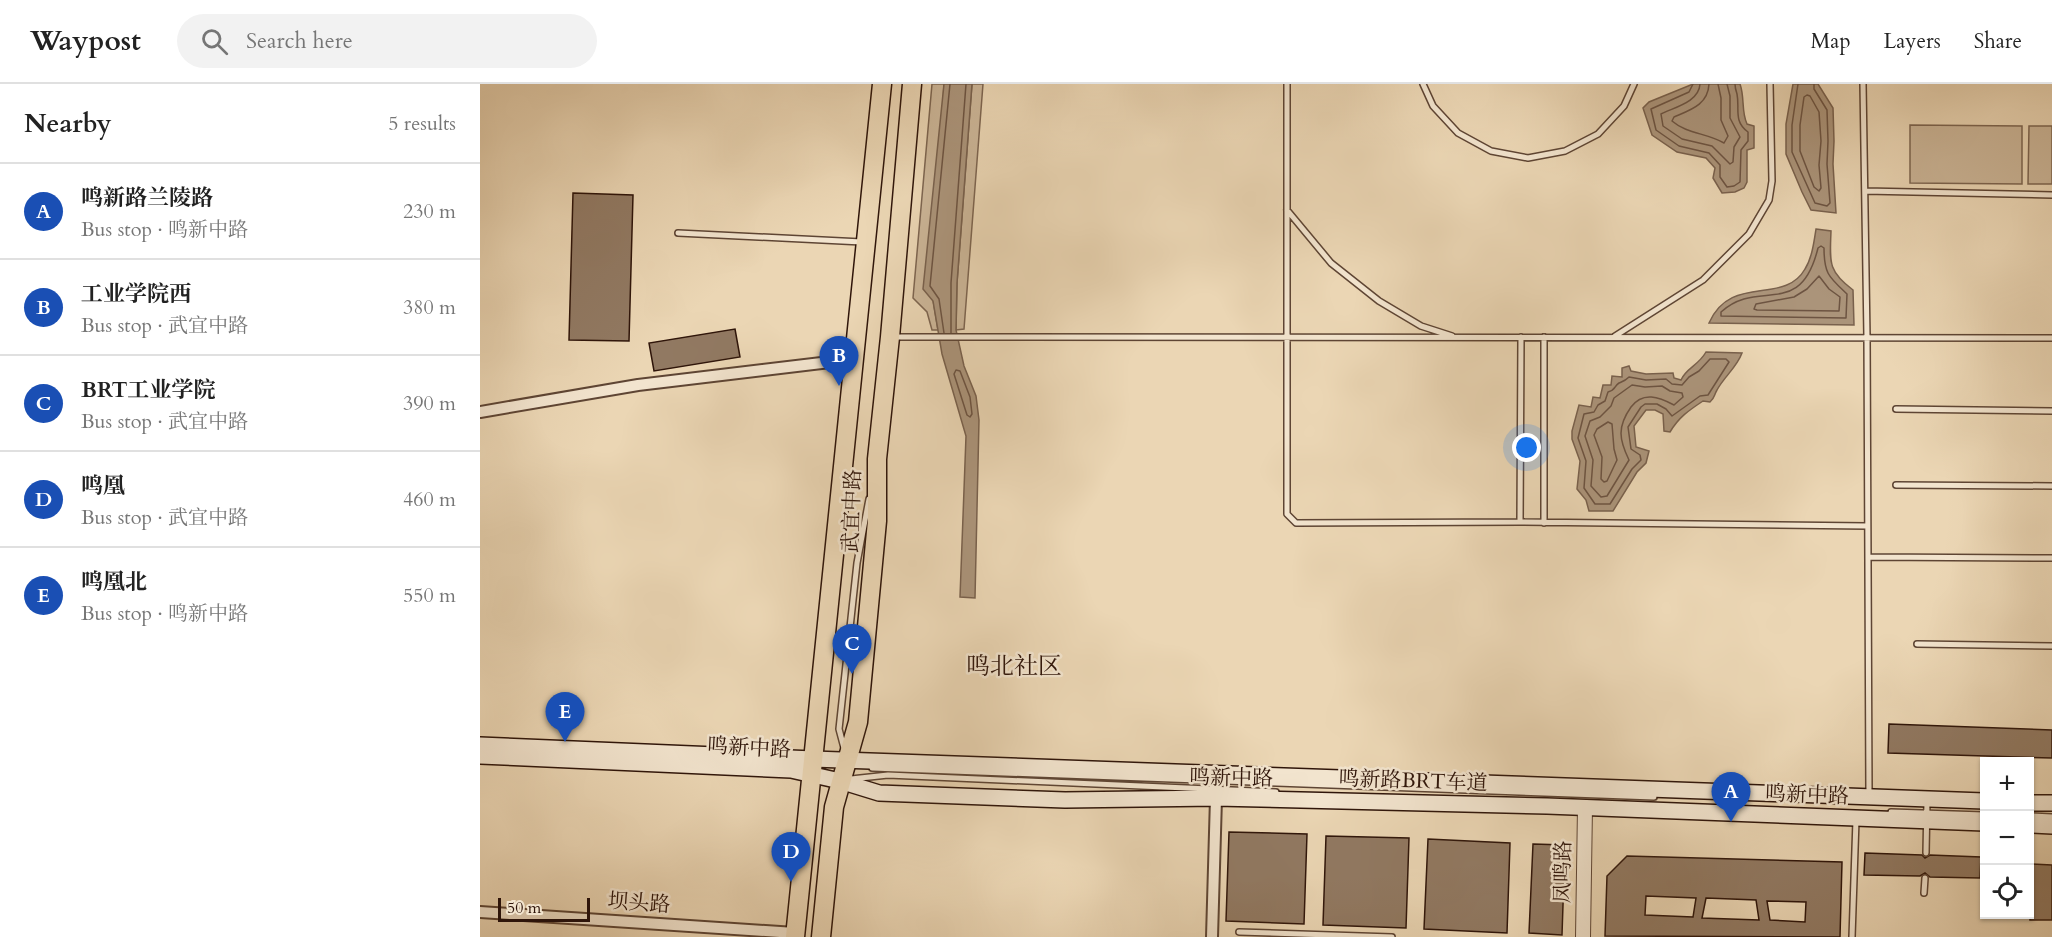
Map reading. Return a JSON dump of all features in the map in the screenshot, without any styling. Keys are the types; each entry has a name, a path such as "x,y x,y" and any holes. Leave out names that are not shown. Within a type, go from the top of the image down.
{"main road":[{"name":"武宜中路","path":"795,935 882,84"},
{"name":"武宜中路","path":"821,937 834,807 858,722 877,521 877,459 912,84"},
{"name":"鸣新中路","path":"480,745 812,767 840,780 879,793 1065,800 1216,798 1585,807 1927,810 1980,802"},
{"name":"鸣新中路","path":"480,756 782,770 812,767 847,759 1863,809 1927,810 1980,822"},
{"path":"2034,803 2052,803"},
{"path":"2034,825 2052,826"}],"street":[{"path":"480,412 638,385 855,359"},
{"path":"1212,937 1216,798"},
{"name":"凤鸣路","path":"1583,937 1585,807"},
{"name":"坝头路","path":"480,912 795,935"}],"lane":[{"path":"1287,84 1287,514 1296,523 1520,522 1868,526"},
{"path":"1423,84 1433,105 1458,133 1491,151 1528,158 1565,152 1598,134 1624,106 1634,84"},
{"path":"1614,337 1703,280 1749,234 1769,200 1772,181 1770,84"},
{"path":"1852,937 1863,809 1868,557 1868,337 1863,84"},
{"path":"1865,191 2052,195"},
{"path":"1287,210 1331,263 1379,302 1421,326 1457,337"},
{"path":"678,234 867,243"},
{"path":"890,337 2052,338"},
{"path":"1520,522 1521,337"},
{"path":"1544,337 1544,523"},
{"path":"1896,409 2052,411"},
{"path":"1896,485 2052,486"},
{"path":"1868,557 2052,558"},
{"path":"1917,644 2052,646"},
{"name":"鸣新路BRT车道","path":"847,759 854,765 893,770 1665,797"},
{"path":"840,780 888,775 1287,792"},
{"name":"鸣新路BRT车道","path":"1299,793 1548,802 1863,809"},
{"path":"1771,801 1980,815"},
{"path":"1887,812 1980,807"},
{"path":"2034,808 2052,809"},
{"path":"1926,853 1927,810"},
{"path":"2034,816 2052,817"},
{"path":"1924,893 1925,878"},
{"path":"1239,932 1392,937"}],"shaded area":[{"path":"932,84 944,84 933,300 938,330 932,330 927,312 913,298"},
{"path":"972,84 983,84 964,329 956,330 957,283"},
{"path":"1910,125 2022,126 2022,184 1910,183"},
{"path":"2029,126 2052,126 2052,184 2028,184"}],"water":[{"path":"944,84 972,84 957,283 956,330 964,366 976,396 979,420 975,598 960,597 966,436 942,354 933,301 923,289"},
{"path":"1693,84 1740,84 1745,119 1747,124 1754,126 1754,148 1747,150 1747,182 1744,188 1735,192 1722,193 1713,178 1715,168 1706,158 1677,152 1652,135 1643,108 1649,102"},
{"path":"1793,84 1818,84 1833,108 1836,213 1811,210 1786,154 1786,124"},
{"path":"1816,229 1831,231 1830,250 1834,271 1853,290 1854,325 1709,323 1719,308 1730,299 1784,286 1796,280 1809,260"},
{"path":"1706,352 1742,353 1712,401 1703,401 1688,411 1670,432 1664,431 1663,414 1655,410 1646,410 1634,426 1636,447 1649,451 1646,463 1637,472 1613,511 1589,511 1586,500 1577,489 1580,461 1572,439 1579,405 1591,407 1593,397 1600,398 1603,385 1611,385 1612,376 1622,377 1622,368 1629,366 1631,371 1646,374 1673,373 1674,378 1681,380"}],"building":[{"path":"573,193 633,195 629,341 569,340"},
{"path":"735,329 740,357 654,371 649,343"},
{"path":"1889,724 2052,730 2052,758 1888,753"},
{"path":"1229,832 1307,834 1304,924 1226,921"},
{"path":"1326,836 1409,838 1406,928 1323,925"},
{"path":"1428,839 1510,843 1507,933 1424,929"},
{"path":"1533,844 1565,845 1562,935 1529,933"},
{"path":"1865,853 1922,855 1925,858 1930,855 1980,857 1980,878 1930,877 1925,873 1920,876 1864,875"},
{"path":"1627,856 1842,862 1840,937 1605,936 1607,876","holes":["1646,896 1696,898 1693,917 1645,915","1706,898 1756,900 1759,920 1702,918","1767,901 1806,902 1805,922 1770,920"]},
{"path":"2034,864 2052,865 2052,920 2030,920 2034,919"}],"place":[{"name":"工业学院西","path":"839,386"},
{"name":"BRT工业学院","path":"852,674"},
{"name":"鸣凰北","path":"565,742"},
{"name":"鸣新路兰陵路","path":"1731,822"},
{"name":"鸣凰","path":"791,882"}],"district":[{"name":"鸣北社区","path":"1014,666"}]}
